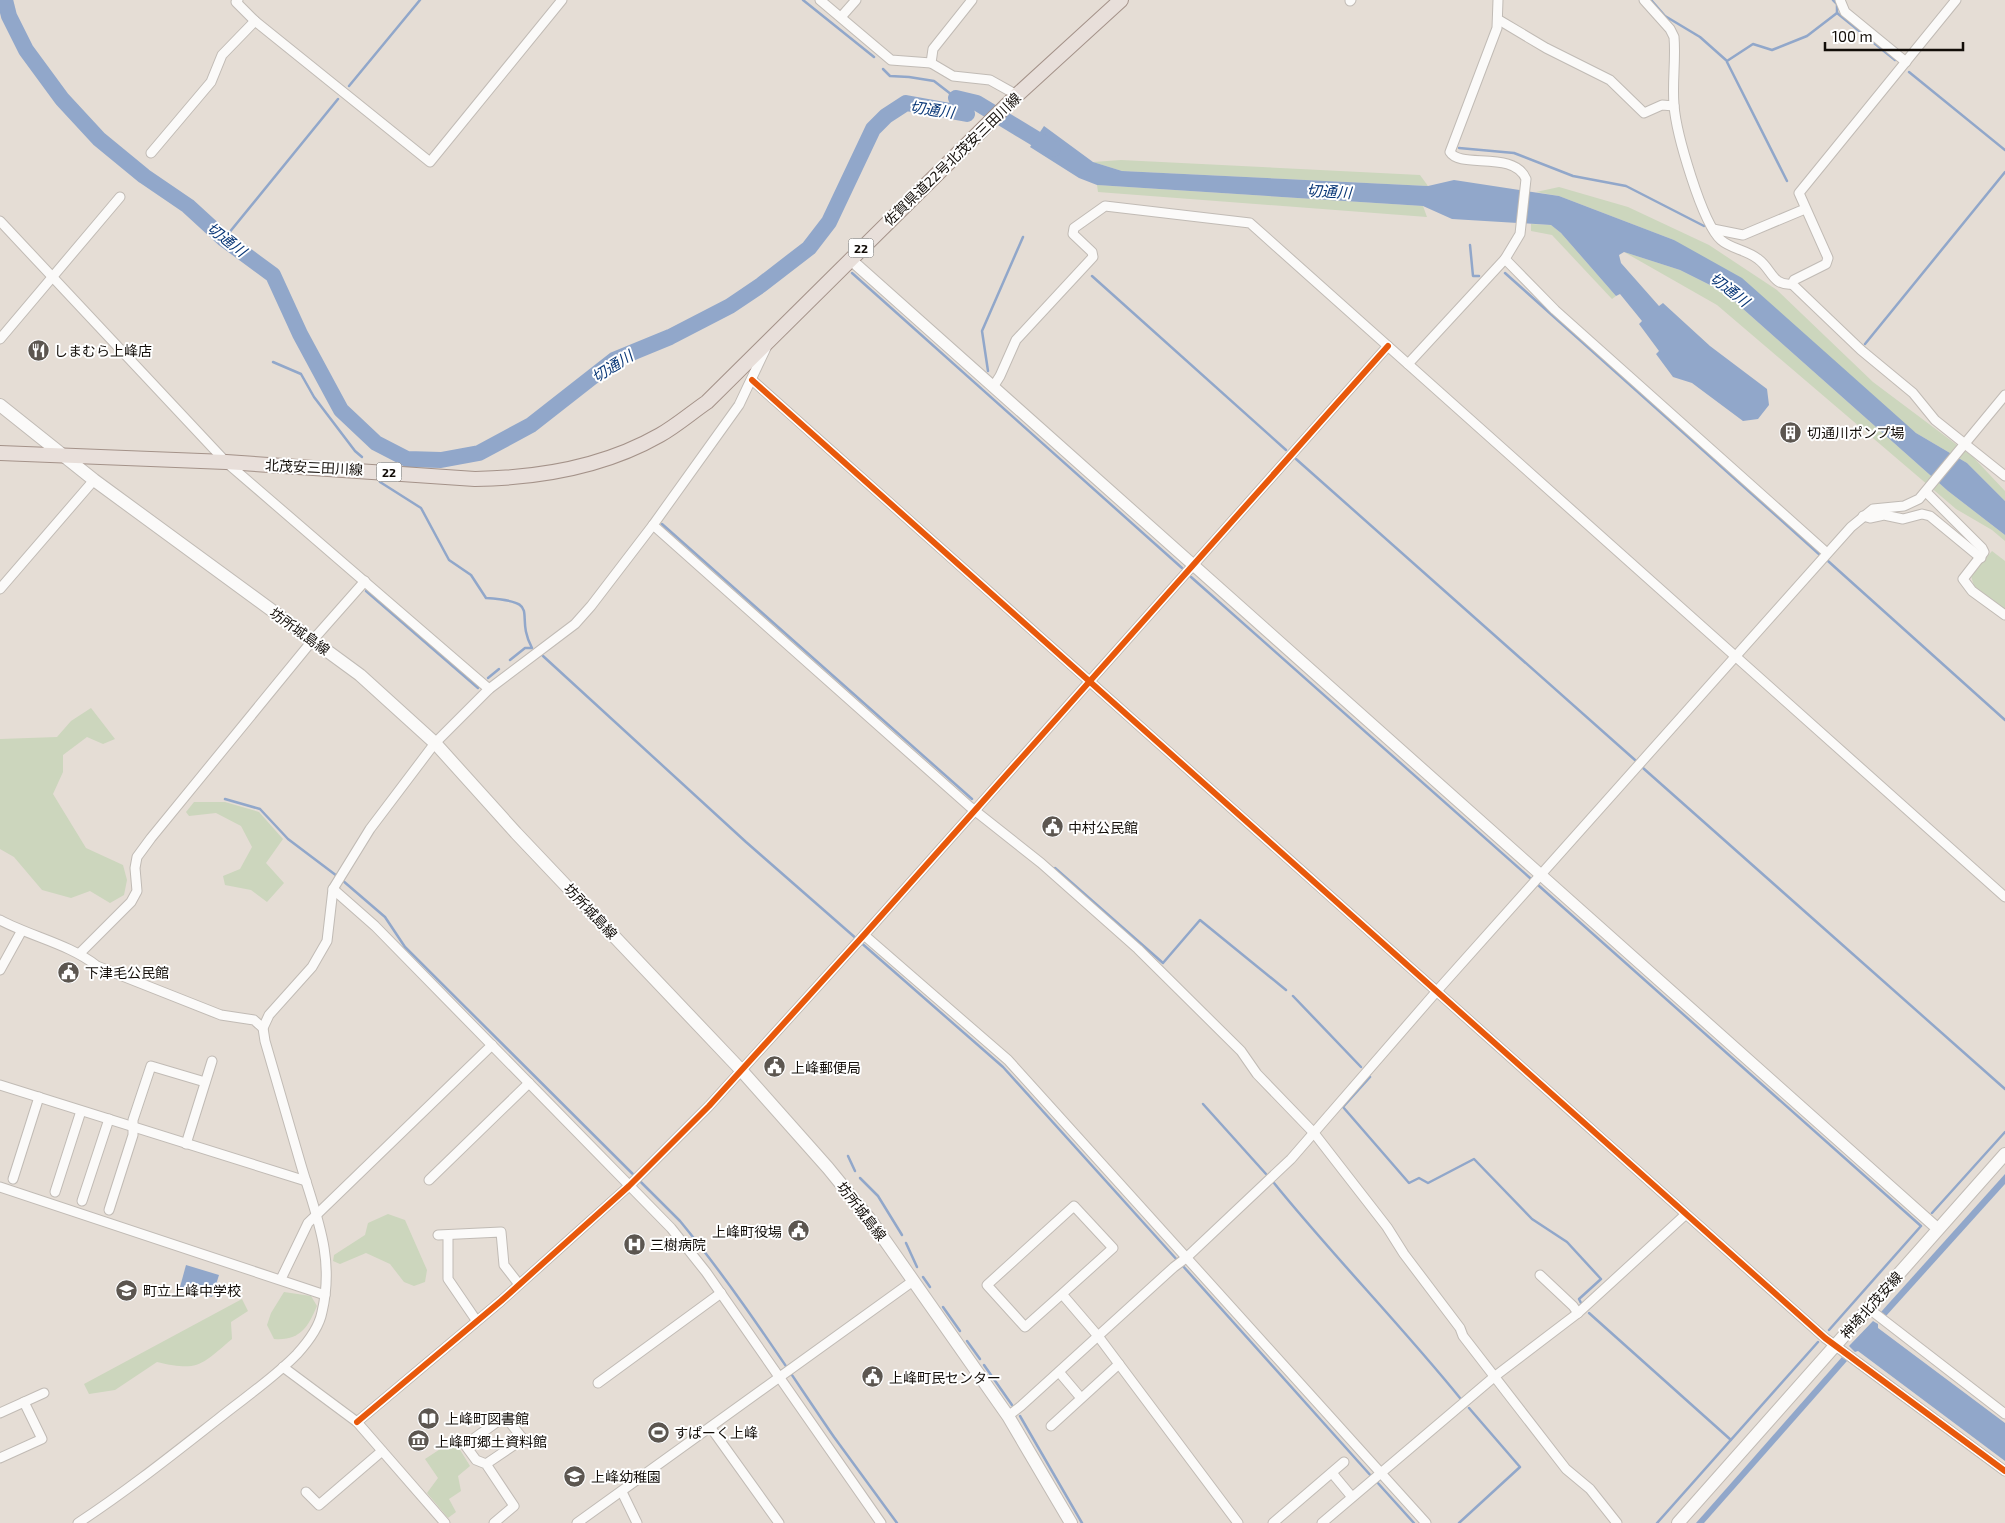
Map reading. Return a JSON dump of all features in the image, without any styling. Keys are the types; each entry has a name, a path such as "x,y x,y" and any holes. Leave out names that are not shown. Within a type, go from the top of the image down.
{"main road":[{"name":"佐賀県道22号北茂安三田川線","path":"746,365 978,133 1121,0"},
{"name":"北茂安三田川線","path":"0,453 226,462 476,478 514,478 550,473 606,460 660,435 707,402 746,365"},
{"name":"坊所城島線","path":"0,405 94,480 360,675 435,743 516,833 741,1070 828,1168 872,1222 1008,1416 1071,1523"},
{"name":"神埼北茂安線","path":"1678,1523 1840,1349 1938,1229 2005,1154"}],"street":[{"path":"238,0 236,2 255,21 430,162 562,0"},
{"path":"820,0 891,60 931,63 953,76 990,80 1015,97"},
{"path":"842,17 856,0"},
{"path":"931,63 932,49 972,0"},
{"path":"1408,364 1505,259 1520,234 1526,179 1524,172 1510,164 1458,157 1450,152 1499,20 1498,0"},
{"path":"1644,0 1670,29 1674,37 1674,106 1686,156 1707,220 1722,240 1751,253 1762,262 1776,281 1782,285 1792,284 1794,280 1826,264 1828,258 1799,194 1956,0"},
{"path":"1840,0 1845,12 1906,62"},
{"path":"1499,20 1610,80 1644,113 1662,105 1674,106"},
{"path":"152,153 211,82 222,55 255,21"},
{"path":"0,339 120,197"},
{"path":"993,387 1016,340 1093,257 1092,252 1073,234 1074,228 1105,206 1250,222 2005,897"},
{"path":"1713,229 1743,235 1805,209"},
{"path":"0,221 226,462 489,689"},
{"path":"850,259 1938,1229"},
{"path":"1505,259 1555,310 1828,553"},
{"path":"1792,284 1861,350 1913,393 1935,420 2005,476"},
{"path":"78,1523 124,1493 283,1367 312,1335 322,1314 325,1295 324,1243 318,1215 306,1181 265,1041 263,1028 269,1015 312,967 327,941 333,889 370,829 435,743 489,689 575,624 653,525 739,405 770,340"},
{"path":"357,1422 390,1396 425,1363 630,1186 709,1106 976,810 1388,346"},
{"path":"752,380 1685,1216 1840,1349 2005,1471"},
{"path":"1008,1416 1186,1258 1291,1159 1436,992 1828,553 1863,516 1873,509 1912,504 1926,491 2005,395"},
{"path":"0,589 94,480"},
{"path":"1926,491 1982,548 1984,552 1981,558 1963,579 1972,591 2005,615"},
{"path":"1863,516 1870,518 1884,516 1903,519 1922,514 1930,516 1981,558"},
{"path":"653,525 962,800 1138,949 1241,1051 1257,1074 1314,1133 1387,1227 1404,1254 1460,1328 1463,1336 1494,1378 1566,1469 1590,1489 1617,1523"},
{"path":"80,953 131,902 137,891 135,868 137,857 151,838 312,641 364,582"},
{"path":"333,889 375,926 671,1228 787,1374 880,1523"},
{"path":"0,920 21,932 80,953 97,966 221,1015 254,1020 263,1028"},
{"path":"0,970 21,932"},
{"path":"860,939 1008,1060 1186,1258 1376,1477 1426,1523"},
{"path":"281,1279 308,1222 318,1215 492,1045"},
{"path":"186,1144 212,1061"},
{"path":"109,1210 133,1135 132,1120 151,1066 206,1082"},
{"path":"429,1180 529,1083"},
{"path":"0,1085 306,1181"},
{"path":"12,1178 39,1098"},
{"path":"55,1192 81,1111"},
{"path":"82,1201 109,1120"},
{"path":"0,1187 325,1295"},
{"path":"1074,1206 1112,1248 1062,1294 1025,1327 987,1285 1074,1206"},
{"path":"1322,1523 1494,1378 1578,1313 1685,1216"},
{"path":"438,1235 501,1232 504,1265 518,1284"},
{"path":"448,1236 448,1279 476,1320"},
{"path":"1540,1275 1578,1313"},
{"path":"577,1523 913,1282"},
{"path":"598,1383 721,1293"},
{"path":"1062,1294 1098,1336 1238,1523"},
{"path":"1872,1312 2005,1414"},
{"path":"1051,1426 1119,1364"},
{"path":"283,1367 357,1422 445,1523"},
{"path":"1059,1372 1081,1398"},
{"path":"0,1413 44,1392"},
{"path":"0,1458 42,1439 24,1402"},
{"path":"486,1464 523,1440 505,1416 465,1445 476,1460 486,1464 514,1506 494,1523"},
{"path":"711,1428 779,1523"},
{"path":"306,1492 319,1506 382,1451"},
{"path":"1273,1523 1344,1462"},
{"path":"1332,1473 1352,1497"},
{"path":"622,1492 637,1523"}],"green space":[{"path":"1121,160 1420,175 1428,186 1122,171 1093,162"},
{"path":"1097,185 1423,206 1427,217 1098,192"},
{"path":"1559,187 1628,207 1709,245 1777,290 1873,382 1973,457 2005,491 2005,501 1967,463 1916,433 1674,240 1559,196 1536,192"},
{"path":"1531,224 1551,225 1561,233 1616,296 1612,299 1552,235 1531,231"},
{"path":"1624,252 1680,270 1724,292 1948,491 2005,535 2005,541 1992,530 1956,509 1717,305"},
{"path":"1992,551 2005,561 2005,609 1974,586 1971,576"},
{"path":"91,708 115,739 103,744 87,737 63,755 63,772 53,794 86,848 123,865 127,880 124,895 110,903 90,891 71,898 42,890 14,857 0,849 0,739 57,737 71,721"},
{"path":"194,802 225,802 259,812 283,839 266,863 284,883 267,902 251,890 225,885 223,876 240,869 252,847 241,826 216,813 189,816 186,812"},
{"path":"388,1214 405,1220 427,1270 425,1282 414,1286 404,1282 390,1264 366,1253 340,1264 333,1261 334,1255 365,1235 368,1223"},
{"path":"284,1292 311,1296 317,1306 306,1326 297,1335 290,1338 274,1339 267,1325 271,1313"},
{"path":"242,1299 248,1311 231,1322 232,1339 206,1360 191,1366 157,1362 115,1390 89,1394 84,1384"},
{"path":"454,1440 470,1466 458,1476 461,1491 449,1499 456,1512 448,1518 427,1493 438,1478 425,1459"}],"water":[{"path":"1044,126 1093,162 1122,171 1428,186 1454,180 1559,196 1674,240 1742,278 1916,433 1967,463 2005,501 2005,535 1948,491 1724,292 1680,270 1624,252 1619,255 1621,263 1659,306 1663,303 1710,346 1767,389 1769,405 1758,419 1743,421 1692,383 1673,377 1656,354 1659,351 1639,324 1642,321 1620,294 1616,296 1561,233 1551,225 1452,219 1423,206 1097,185 1079,178 1030,147"},
{"path":"2005,1174 2005,1184 1886,1316 1881,1312"},
{"path":"186,1265 219,1275 212,1297 180,1287"},
{"path":"1873,1321 1878,1324 1878,1328 2005,1423 2005,1461 1849,1346"},
{"path":"1842,1357 1847,1361 1704,1523 1696,1523"}],"waterway":[{"name":"切通川","path":"5,0 9,16 26,50 62,99 99,139 144,176 188,206 224,239 273,275 300,334 341,410 376,443 407,459 441,460 479,453 531,425 614,360 670,337 730,306 761,285 809,248 829,222 873,129 886,116 906,103 967,114 956,98 977,103 1053,149"},
{"path":"349,86 420,0"},
{"path":"803,0 874,57"},
{"path":"1651,0 1665,16 1700,37 1727,61 1753,44 1772,50 1807,36 1837,13 1895,60"},
{"path":"1833,0 1837,4 1837,13"},
{"path":"1727,62 1787,181"},
{"path":"883,69 890,76 934,81 956,98"},
{"path":"1909,72 2005,150"},
{"path":"224,239 338,99"},
{"path":"1459,148 1514,153 1573,176 1626,186 1704,226"},
{"path":"1865,344 2005,172"},
{"path":"988,371 982,331 1023,237"},
{"path":"1470,245 1473,276 1479,276"},
{"path":"852,273 1182,568"},
{"path":"1505,273 1820,555"},
{"path":"1092,276 1286,450"},
{"path":"273,362 301,374 314,397 355,451 362,457"},
{"path":"1296,459 1635,760"},
{"path":"380,482 421,508 449,560 471,575 486,598 504,600 521,606 524,611 527,636 532,648 525,648 510,660"},
{"path":"662,524 972,799"},
{"path":"1828,561 2005,720"},
{"path":"1191,577 1530,878"},
{"path":"366,591 478,688"},
{"path":"543,656 746,842 1003,1067 1178,1261"},
{"path":"488,678 499,669"},
{"path":"1643,768 2005,1089"},
{"path":"225,799 260,809 288,839 337,876"},
{"path":"1055,868 1163,963 1200,920 1286,990"},
{"path":"342,880 385,917 405,947 680,1221 740,1300 834,1437 897,1523"},
{"path":"1538,885 1921,1226 1829,1330"},
{"path":"1293,996 1361,1067"},
{"path":"1370,1077 1343,1107 1409,1183 1419,1178 1428,1183 1474,1159 1532,1219 1567,1242 1601,1279 1579,1299 1581,1303"},
{"path":"1203,1104 1266,1174"},
{"path":"1932,1213 2005,1132"},
{"path":"848,1156 855,1171"},
{"path":"860,1178 878,1196 902,1235"},
{"path":"1274,1183 1460,1398"},
{"path":"906,1243 917,1267"},
{"path":"1182,1265 1372,1477"},
{"path":"923,1277 930,1287"},
{"path":"943,1307 960,1331"},
{"path":"1589,1313 1731,1440"},
{"path":"967,1341 980,1359"},
{"path":"1657,1523 1818,1342"},
{"path":"984,1365 1012,1405"},
{"path":"1459,1523 1520,1467 1469,1408"},
{"path":"1020,1416 1082,1523"},
{"path":"1376,1481 1414,1523"}],"cycle path":[{"path":"357,1422 501,1301 629,1186 709,1106 864,935 1388,346"},
{"path":"752,380 1825,1338 2005,1471"}],"place":[{"name":"しまむら上峰店","path":"38,350"},
{"name":"切通川ポンプ場","path":"1791,432"},
{"name":"中村公民館","path":"1052,827"},
{"name":"下津毛公民館","path":"69,972"},
{"name":"上峰郵便局","path":"775,1067"},
{"name":"上峰町役場","path":"798,1231"},
{"name":"三樹病院","path":"634,1244"},
{"name":"町立上峰中学校","path":"127,1290"},
{"name":"上峰町民センター","path":"873,1377"},
{"name":"上峰町図書館","path":"429,1418"},
{"name":"すぱーく上峰","path":"658,1432"},
{"name":"上峰町郷土資料館","path":"419,1441"},
{"name":"上峰幼稚園","path":"575,1476"}]}
